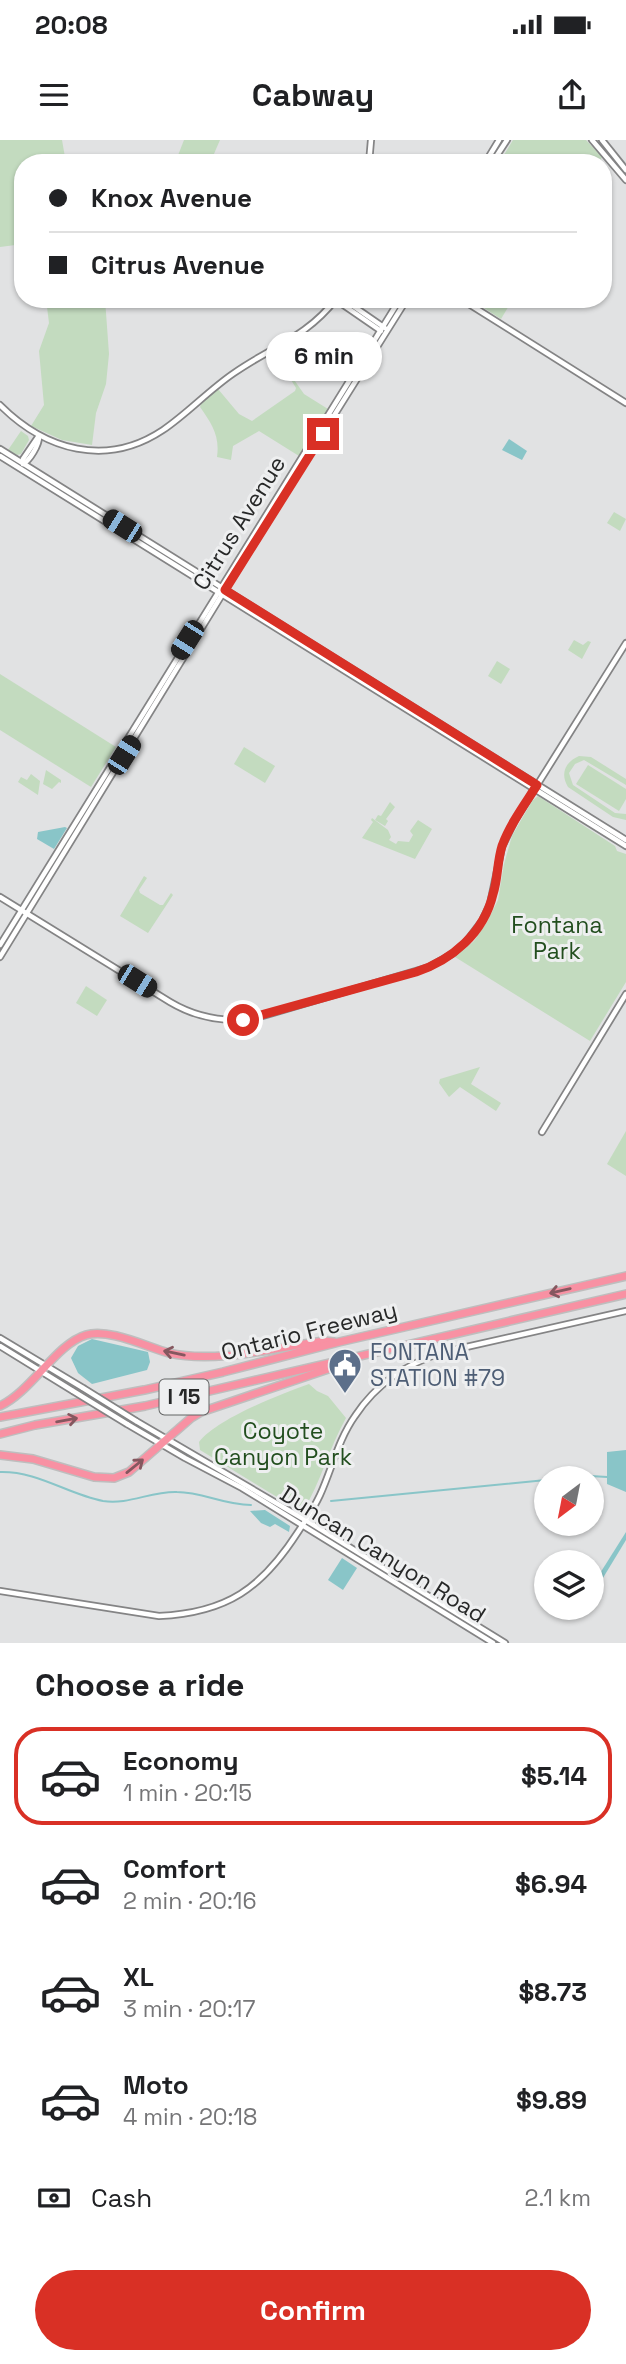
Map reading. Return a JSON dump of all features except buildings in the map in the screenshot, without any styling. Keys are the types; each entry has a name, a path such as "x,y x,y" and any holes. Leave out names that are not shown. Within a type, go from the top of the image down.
{"highway":[{"name":"Ontario Freeway","path":"0,1417 144,1390 626,1276"},
{"name":"Ontario Freeway","path":"0,1434 35,1425 145,1406 626,1294"},
{"path":"0,1406 14,1399 76,1340 93,1334 110,1335 188,1356 218,1356 324,1341 339,1342"},
{"path":"0,1455 33,1459 104,1479 114,1478 129,1472 201,1412 367,1355"}],"main road":[{"path":"592,140 604,154"},
{"path":"602,140 626,170"},
{"path":"612,164 626,180"},
{"path":"0,405 19,423 39,436 69,448 89,450 121,447 143,441 171,424 232,374 297,337 329,308"},
{"path":"349,308 384,330"},
{"path":"355,308 384,330"},
{"name":"Citrus Avenue","path":"384,330 395,308"},
{"name":"Citrus Avenue","path":"0,945 24,911 221,590 400,308"},
{"path":"475,308 626,403"},
{"path":"23,464 23,458 39,436"},
{"path":"0,450 626,846"},
{"path":"0,456 221,590"},
{"path":"0,897 186,1010 220,1020 256,1018 416,972 452,954 473,934 487,912 506,838 626,642"},
{"path":"536,787 626,840"},
{"name":"Citrus Avenue","path":"0,957 24,911"},
{"path":"542,1132 626,994"},
{"path":"0,1591 143,1615 170,1616 217,1606 254,1586 279,1562 320,1495 349,1425 370,1397 394,1376 419,1361 444,1352 626,1311"},
{"name":"Duncan Canyon Road","path":"0,1338 73,1391 127,1424 304,1523 505,1643"},
{"name":"Duncan Canyon Road","path":"0,1346 83,1388 136,1421 163,1442"},
{"name":"Duncan Canyon Road","path":"304,1523 493,1643"}],"green space":[{"path":"0,140 62,140 64,154 14,154 14,245 0,247"},
{"path":"184,140 220,140 214,154 179,154"},
{"path":"513,140 586,140 599,154 504,154"},
{"path":"47,308 106,308 109,354 106,384 96,413 92,445 62,440 31,426 44,405 39,351 49,323"},
{"path":"484,308 508,308 501,319"},
{"path":"290,374 304,394 328,409 299,456 259,431 233,446 231,460 217,457 216,436 200,407 201,404 218,389 239,414 252,421 295,391 296,388 288,375"},
{"path":"21,431 29,440 21,454 17,455 8,450"},
{"path":"614,512 626,519 620,531 607,523"},
{"path":"574,640 583,645 591,642 582,659 568,650"},
{"path":"497,661 510,669 501,684 488,676"},
{"path":"0,674 116,747 91,787 0,730"},
{"path":"244,747 275,766 265,783 234,764"},
{"path":"579,756 591,757 626,779 626,785 584,760 575,764 569,773 573,785 615,813 626,814 626,820 613,817 568,787 564,778 565,769"},
{"path":"588,765 626,789 626,799 619,811 576,784"},
{"path":"46,770 61,780 61,783 52,789 43,784"},
{"path":"31,774 40,781 38,795 18,782 21,777 27,780"},
{"name":"Fontana Park","path":"538,796 615,846 617,851 626,854 626,982 590,1041 455,957 474,941 487,922 498,900 512,836 532,801"},
{"path":"390,802 395,807 386,819 388,821 385,826 375,820"},
{"path":"372,818 388,830 391,837 389,840 396,844 398,841 409,842 413,835 410,831 418,820 432,829 415,859 362,838 373,822"},
{"path":"144,876 147,878 139,890 140,893 160,905 163,905 171,893 173,895 148,933 120,916"},
{"path":"86,986 107,1000 97,1016 76,1003"},
{"path":"480,1067 471,1084 501,1103 496,1111 460,1087 449,1097 439,1083 440,1079"},
{"path":"626,1131 626,1176 607,1164"},
{"name":"Coyote Canyon Park","path":"309,1384 328,1396 346,1418 303,1511 200,1450 199,1442 220,1424 250,1408"}],"water":[{"path":"509,439 527,451 522,460 502,450"},
{"path":"67,828 54,849 37,839 38,832"},
{"path":"92,1339 148,1352 150,1362 147,1370 92,1384 78,1373 71,1358 78,1346"},
{"path":"626,1450 626,1492 607,1484 607,1452"},
{"path":"265,1510 290,1526 289,1532 275,1524 270,1527 261,1523 250,1511"},
{"path":"626,1532 626,1540 604,1576 604,1567"},
{"path":"342,1558 357,1568 343,1590 328,1580"}],"waterway":[{"path":"0,1472 27,1475 103,1501 122,1501 177,1492 251,1505"},
{"path":"331,1501 534,1481"}],"place":[{"name":"FONTANA STATION #79","path":"345,1395"}],"route":[{"path":"243,1020 416,972 452,954 473,934 487,912 494,892 502,848 514,822 537,785 225,590 323,434"}]}
